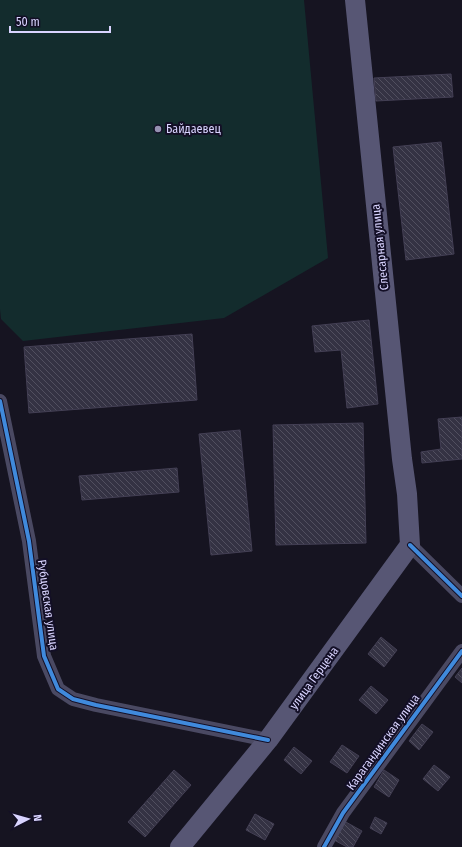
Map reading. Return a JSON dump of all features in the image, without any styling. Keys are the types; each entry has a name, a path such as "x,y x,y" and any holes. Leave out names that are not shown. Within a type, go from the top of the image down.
{"main road":[{"name":"Слесарная улица","path":"355,0 400,443 407,494 410,545"},
{"name":"улица Герцена","path":"180,847 268,740 410,545"}],"street":[{"name":"Рубцовская улица","path":"0,401 29,541 44,656 58,690 73,699 96,705 268,740"},
{"path":"410,545 462,596"},
{"name":"Карагандинская улица","path":"324,847 343,813 462,651"}],"green space":[{"name":"Байдаевец","path":"0,0 304,0 328,258 224,318 23,341 1,319 0,309"}],"building":[{"path":"451,74 453,97 376,101 374,78"},
{"path":"441,142 454,254 406,260 393,147"},
{"path":"369,320 378,404 347,408 341,350 315,352 312,326"},
{"path":"192,334 197,400 29,413 24,347"},
{"path":"462,417 462,459 422,463 421,452 441,449 438,419"},
{"path":"363,423 366,543 276,545 273,425"},
{"path":"240,430 252,551 211,555 199,434"},
{"path":"177,468 179,492 82,500 79,476"},
{"path":"381,637 397,650 384,667 368,654"},
{"path":"462,668 462,683 455,677"},
{"path":"371,686 388,700 376,714 359,700"},
{"path":"422,724 433,732 419,750 409,741"},
{"path":"342,745 359,756 347,773 330,762"},
{"path":"294,747 312,761 301,774 284,760"},
{"path":"434,765 450,777 438,791 423,779"},
{"path":"174,770 191,785 145,837 128,822"},
{"path":"384,770 399,780 389,797 374,787"},
{"path":"255,814 274,824 265,840 246,830"},
{"path":"375,817 387,823 381,834 370,828"},
{"path":"344,821 362,831 353,847 347,847 334,840"}],"cycle path":[{"path":"0,401 29,541 44,656 58,689 73,699 96,705 268,740"},
{"path":"410,545 462,596"},
{"path":"324,847 343,813 462,651"}],"place":[{"name":"Байдаевец","path":"158,129"}]}
